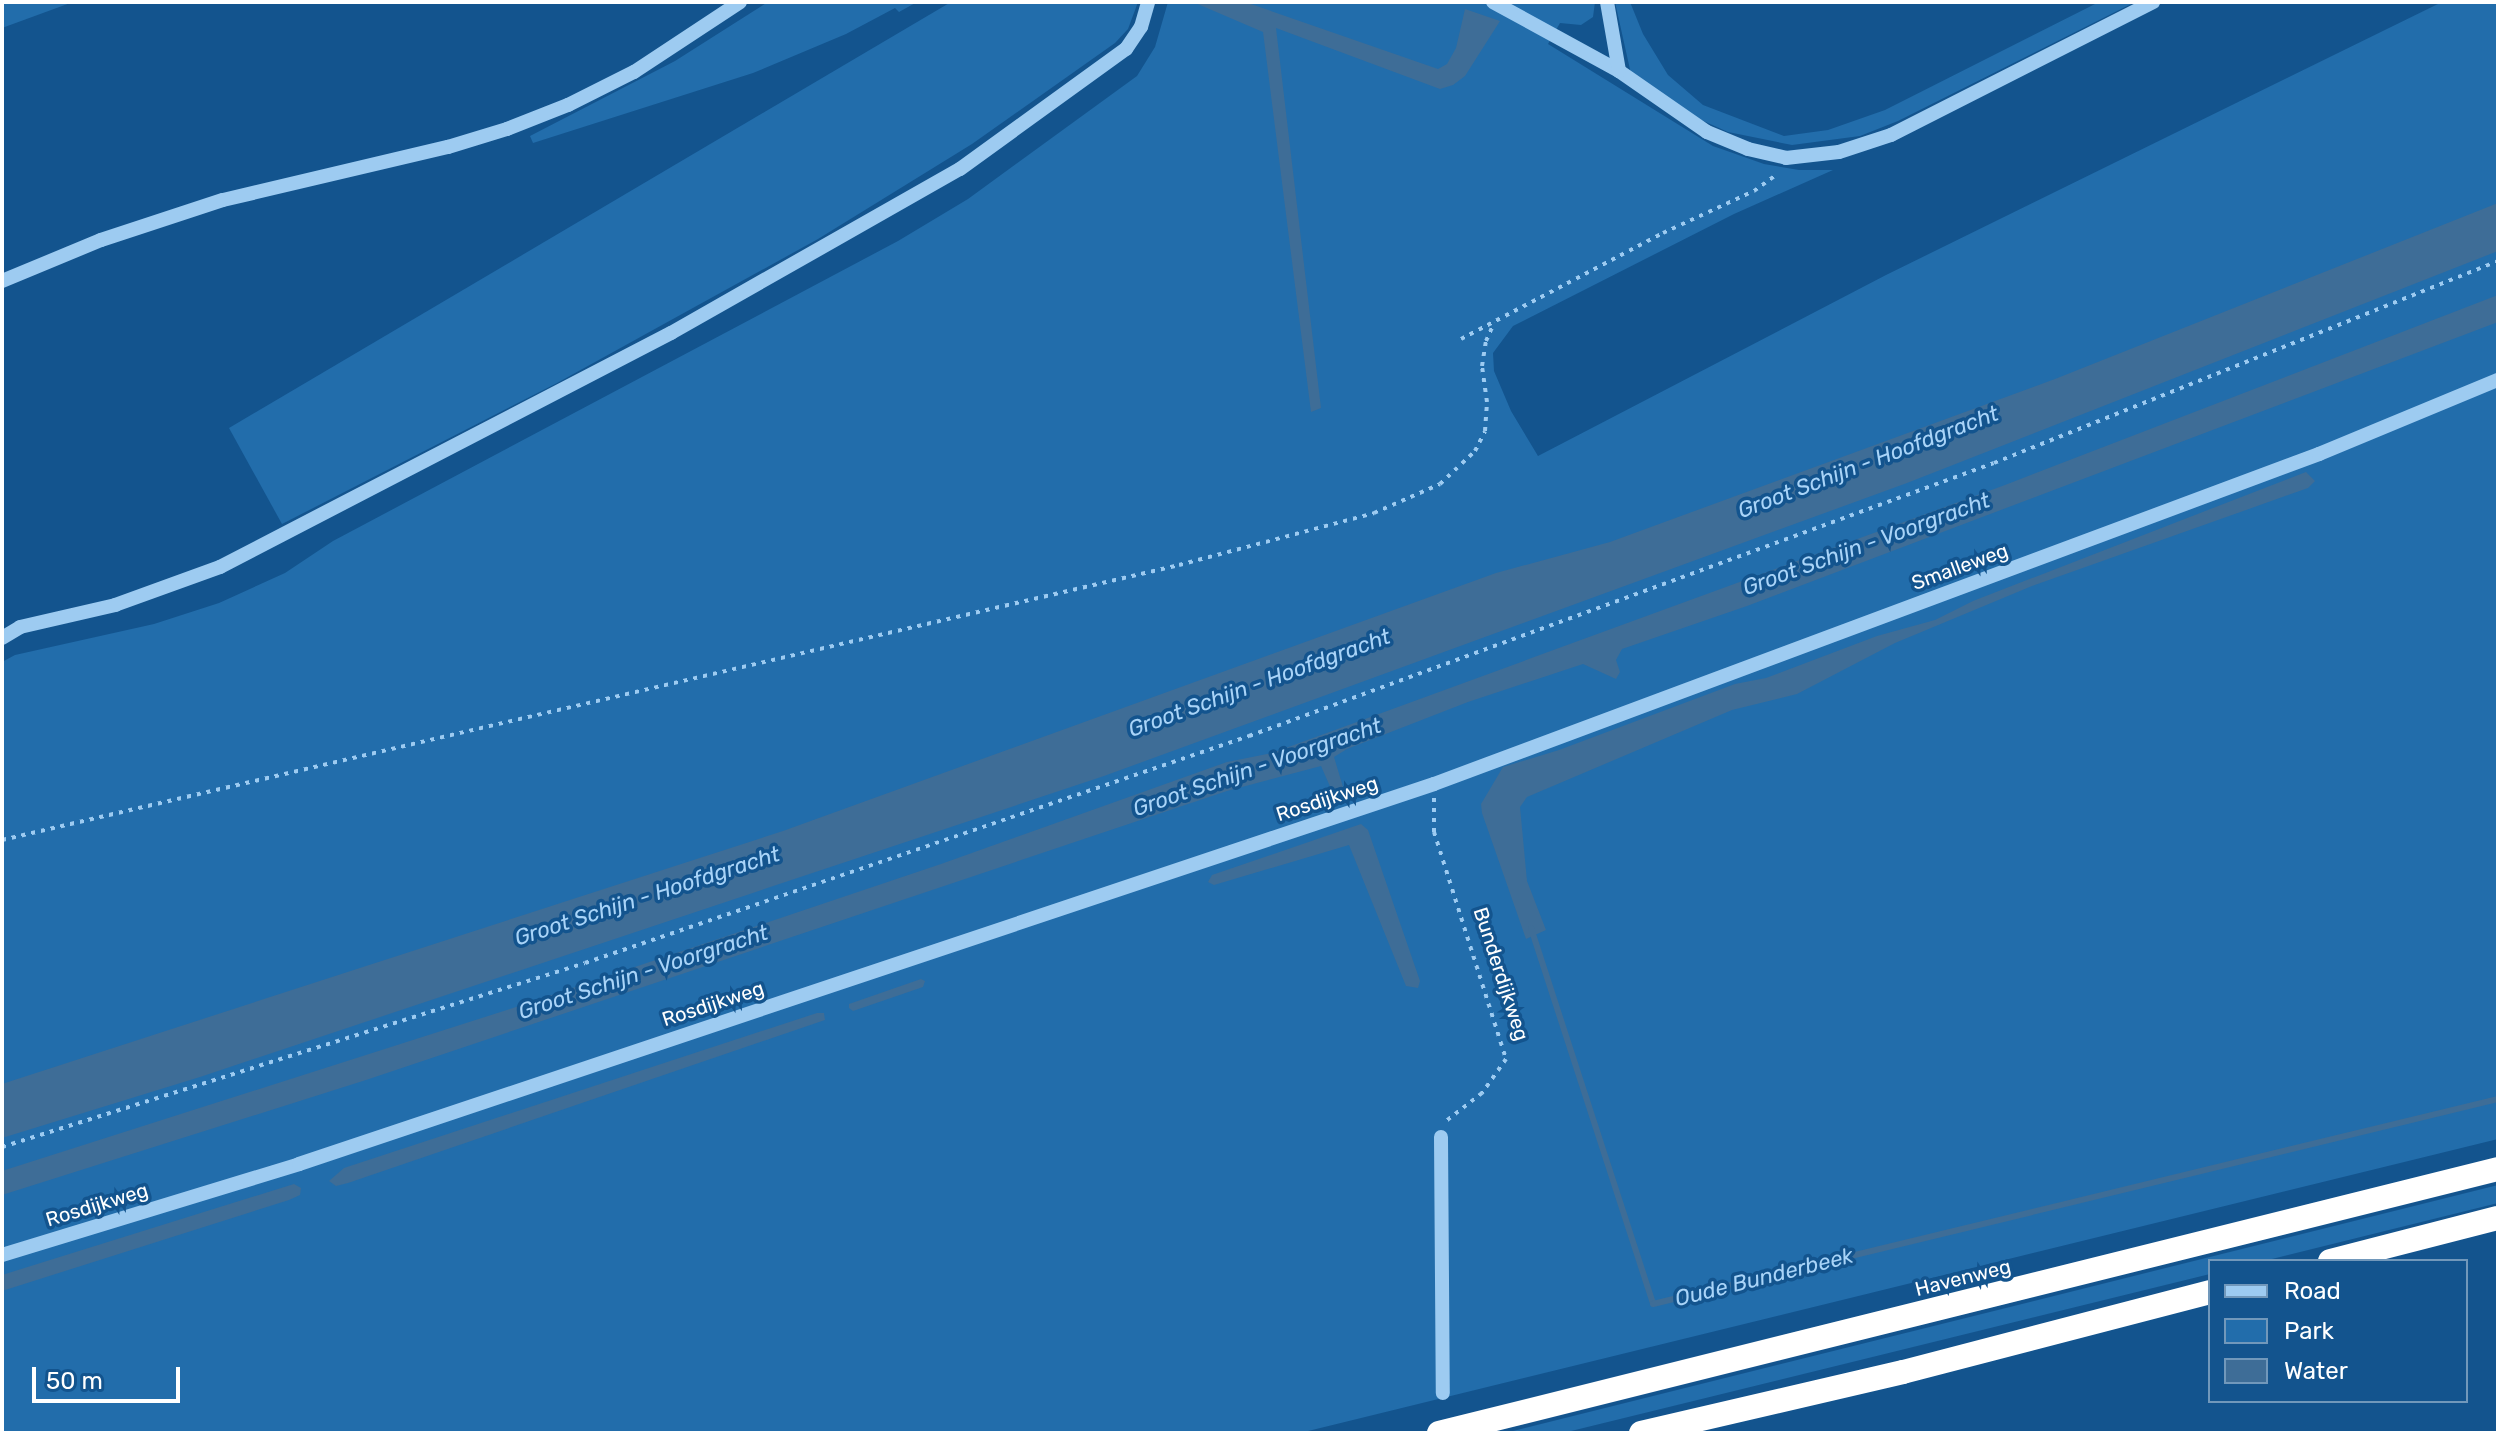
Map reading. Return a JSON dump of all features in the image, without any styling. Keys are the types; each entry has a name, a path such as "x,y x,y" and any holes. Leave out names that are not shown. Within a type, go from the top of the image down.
{"highway":[{"name":"Havenweg","path":"1439,1433 2498,1169"},
{"path":"2338,1259 2498,1218"},
{"path":"1641,1433 1903,1372 2208,1293"},
{"path":"1713,1433 1903,1372"}],"street":[{"path":"2,281 101,240 223,200 448,147 507,129 568,105 634,72 740,2"},
{"path":"2,638 20,627 115,605 220,567 534,407 712,310 960,169 1126,49 1141,27 1148,2"},
{"path":"1493,2 1619,71 1664,105 1724,141 1786,158 1839,152 1891,135 2153,2"},
{"path":"1607,2 1619,71"},
{"name":"Smalleweg","path":"1434,784 2304,460 2498,380"},
{"name":"Rosdijkweg","path":"2,1255 299,1164 1434,784"},
{"path":"1441,1137 1443,1393"}],"path":[{"path":"1461,339 1663,233 1754,191 1776,174 1786,158"},
{"path":"2,1147 585,963 1249,736 1994,463 2498,261"},
{"path":"2,840 1179,565 1374,513 1440,484 1475,451 1485,431 1487,402 1482,366 1486,341 1494,323"},
{"name":"Bunderdijkweg","path":"1434,784 1434,832 1506,1059 1482,1093 1442,1124 1441,1137"}],"green space":[{"path":"2,2 73,2 2,28"},
{"path":"768,2 917,2 899,12 895,8 846,34 753,73 533,143 530,136 675,61"},
{"path":"951,2 1138,2 1128,29 1115,43 972,144 818,239 557,383 282,524 229,428"},
{"path":"1168,2 1595,2 1593,17 1581,25 1560,23 1548,44 1713,146 1764,164 1799,170 1833,170 1734,214 1513,326 1493,353 1494,371 1511,411 1538,456 1886,275 2442,2 2498,2 2498,1139 1300,1433 2,1433 2,662 15,655 154,624 219,603 285,573 333,541 898,241 968,199 1137,76 1155,47"},
{"path":"1615,2 1630,2 1643,34 1668,75 1703,105 1784,136 1828,130 1885,110 2099,2 2135,2 1898,121 1860,136 1792,145 1728,132 1699,119 1631,74"},
{"path":"2498,1185 2498,1203 2272,1259 2208,1259 2208,1274 1563,1433 1505,1433"}],"water":[{"path":"1193,2 1245,2 1438,69 1447,64 1456,48 1465,9 1500,21 1465,76 1453,85 1440,89 1276,28 1321,408 1311,412 1263,32"},
{"name":"Groot Schijn - Hoofdgracht","path":"2498,203 2498,251 1907,483 1104,776 200,1077 2,1138 2,1084 783,831 1496,573 1610,542 2055,379"},
{"name":"Groot Schijn - Voorgracht","path":"2498,295 2498,322 1747,606 1622,649 1616,660 1620,672 1616,679 1583,664 1468,702 1347,749 1334,757 1346,797 1336,800 1321,766 1227,791 366,1080 2,1195 2,1171 510,1009 941,864 1227,762 1272,753 2005,485"},
{"path":"2306,472 2315,481 2308,488 2032,586 1895,643 1797,694 1732,710 1527,797 1520,807 1527,881 1546,930 1526,939 1482,813 1481,804 1503,767 1559,750 1735,684 1766,678 1877,636 1935,620 1973,601"},
{"path":"1361,824 1368,830 1420,981 1418,988 1406,986 1349,845 1214,885 1208,882 1212,875"},
{"path":"921,979 925,981 923,987 853,1011 849,1008 849,1004"},
{"path":"824,1013 825,1020 348,1183 336,1186 329,1181 344,1168"},
{"path":"294,1184 301,1188 300,1195 289,1200 2,1291 2,1275"}],"waterway":[{"name":"Oude Bunderbeek","path":"1531,928 1653,1304 2498,1099"}]}
